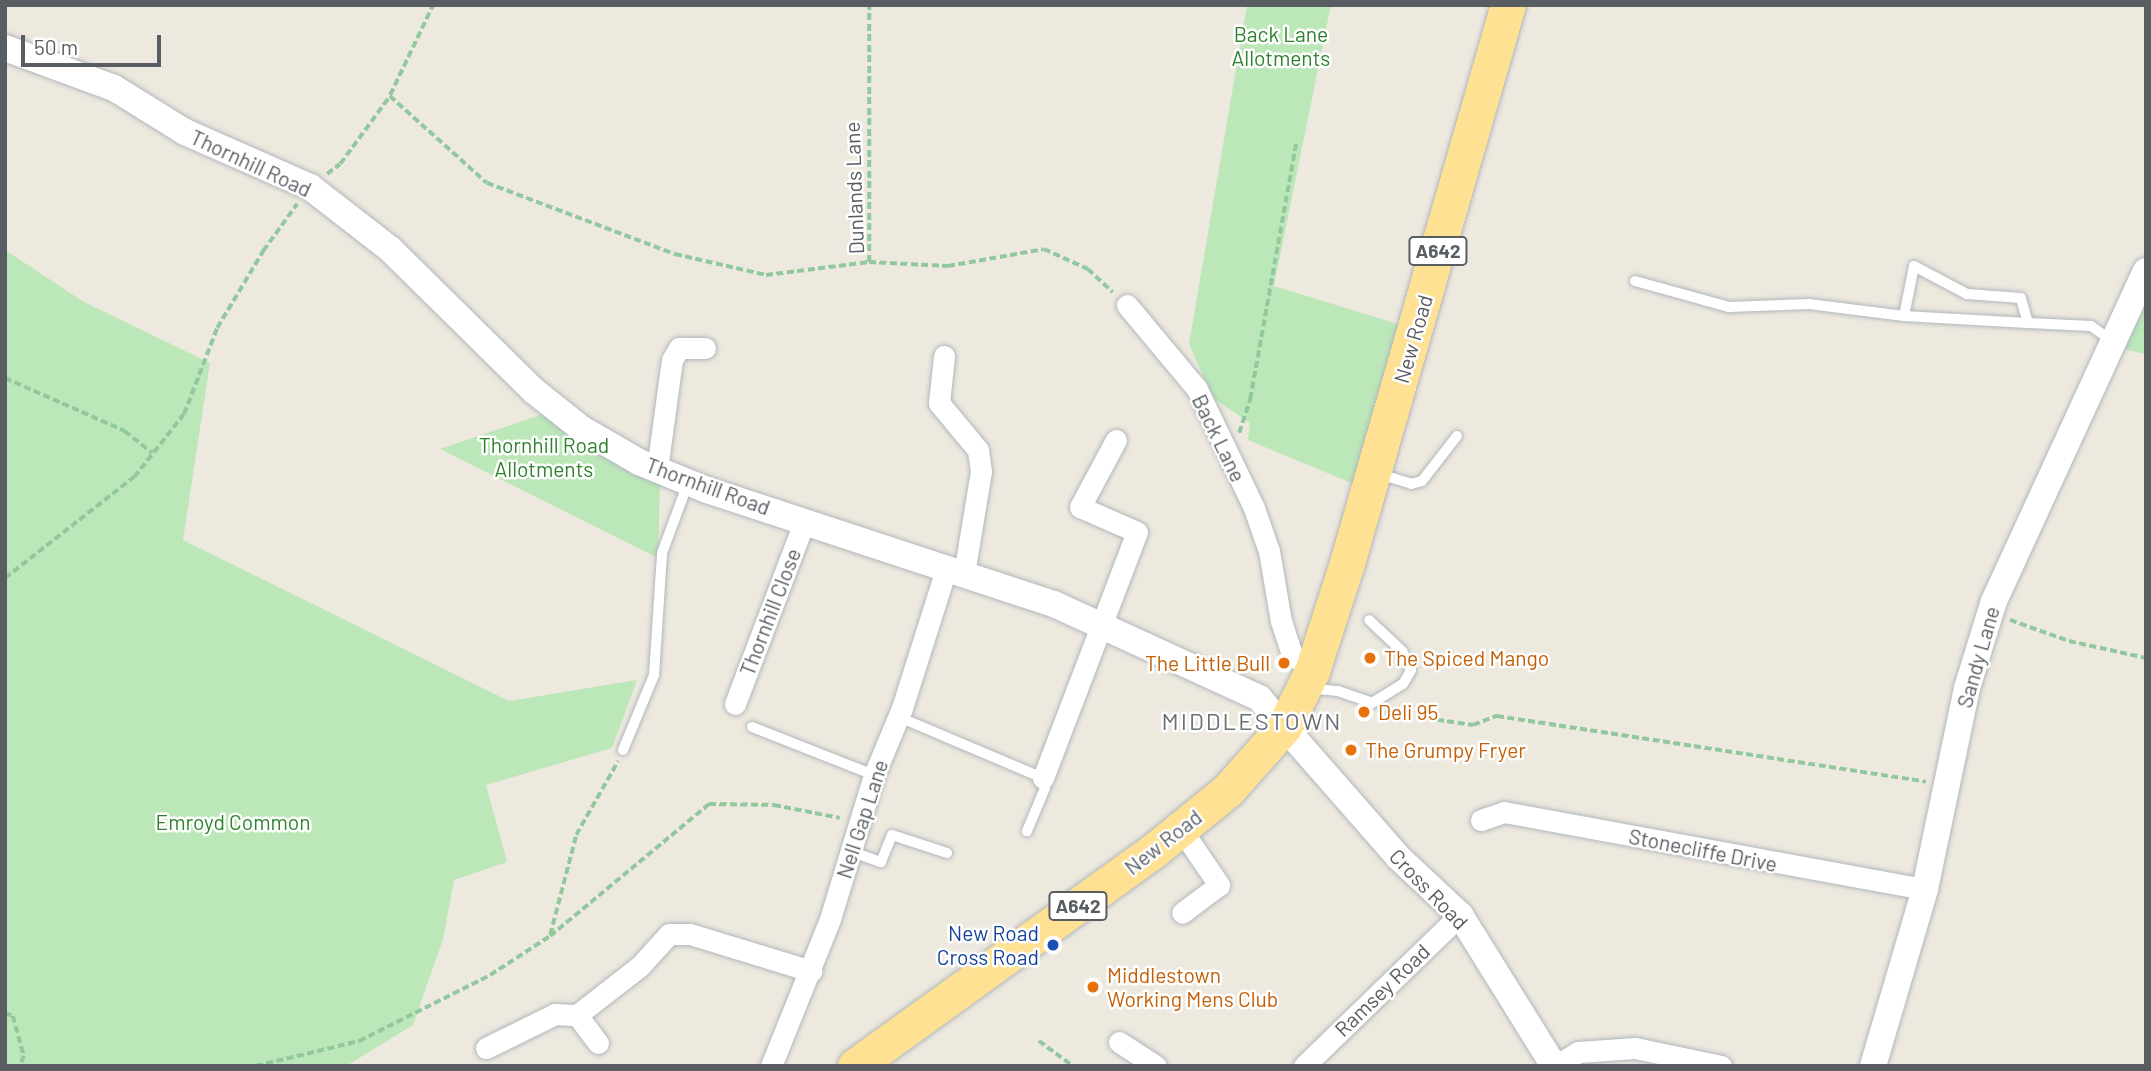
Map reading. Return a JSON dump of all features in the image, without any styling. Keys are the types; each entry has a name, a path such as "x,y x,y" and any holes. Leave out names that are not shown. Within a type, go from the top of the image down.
{"highway":[{"name":"New Road","path":"855,1066 1181,829 1228,790 1284,727 1309,679 1373,472 1508,5"}],"street":[{"name":"Thornhill Road","path":"5,48 114,88 185,132 310,187 390,249 534,391 582,429 657,469 688,483 805,520 1102,625 1259,698 1284,727"},
{"name":"Sandy Lane","path":"1873,1066 1925,889 1967,688 1994,601 2146,271"},
{"name":"Back Lane","path":"1127,305 1197,389 1229,461 1254,508 1269,551 1284,632 1292,654 1309,679"},
{"path":"657,469 672,360 679,348 705,348"},
{"name":"Nell Gap Lane","path":"771,1066 811,971 874,775 955,572 981,471 978,450 939,402 944,356"},
{"path":"1043,778 1137,532 1080,506 1116,440"},
{"name":"Thornhill Close","path":"734,704 805,520"},
{"name":"Cross Road","path":"1284,727 1398,857 1460,915 1554,1066"},
{"name":"Stonecliffe Drive","path":"1481,820 1504,812 1925,889"},
{"path":"1181,829 1219,885 1182,913"},
{"name":"Ramsey Road","path":"1304,1066 1460,915"},
{"path":"486,1048 555,1014 577,1014 640,966 669,934 690,934 811,971"},
{"path":"577,1014 598,1043"},
{"path":"1119,1042 1156,1066"},
{"path":"1554,1066 1578,1052 1635,1048 1721,1066"}],"lane":[{"path":"1903,316 1914,266 1967,295 2021,298 2028,323"},
{"path":"1634,281 1729,307 1809,304 1903,316 2091,326 2114,342"},
{"path":"1373,472 1411,484 1422,481 1457,436"},
{"path":"622,750 654,676 662,553 688,483"},
{"path":"1309,679 1372,704 1403,684 1411,670 1402,651 1369,620"},
{"path":"898,717 1043,778 1045,788 1027,831"},
{"path":"752,727 874,775"},
{"path":"850,851 881,862 892,835 947,853"}],"path":[{"path":"5,578 135,477 184,414 217,328 263,251 310,187 340,164 390,96 433,5"},
{"name":"Dunlands Lane","path":"869,5 869,262 948,267 1045,249 1088,269 1127,305"},
{"path":"390,96 487,183 675,254 766,275 869,262"},
{"path":"1229,461 1250,399 1296,143"},
{"path":"5,378 125,431 152,453"},
{"path":"1994,601 2003,617 2068,641 2146,658"},
{"path":"1372,704 1391,716 1474,725 1497,716 1947,786"},
{"path":"550,936 576,835 607,785 622,750"},
{"path":"256,1066 359,1041 490,975 550,936 709,804 806,809 859,822"},
{"path":"5,1013 13,1016 24,1056 20,1066"},
{"path":"1039,1041 1073,1066"}],"green space":[{"name":"Back Lane Allotments","path":"1247,5 1331,5 1274,286 1401,325 1354,484 1248,440 1250,423 1213,398 1189,344"},
{"name":"Emroyd Common","path":"5,250 84,302 210,363 183,540 509,701 637,680 612,748 486,785 507,862 454,880 443,939 413,1025 346,1066 5,1066"},
{"path":"2146,306 2146,354 2123,349"},
{"name":"Thornhill Road Allotments","path":"546,413 660,479 658,558 440,449"}],"place":[{"name":"The Spiced Mango","path":"1370,658"},
{"name":"The Little Bull","path":"1284,663"},
{"name":"Deli 95","path":"1364,712"},
{"name":"The Grumpy Fryer","path":"1351,750"},
{"name":"New Road Cross Road","path":"1053,945"},
{"name":"Middlestown Working Mens Club","path":"1093,987"}],"district":[{"name":"MIDDLESTOWN","path":"1252,721"}]}
